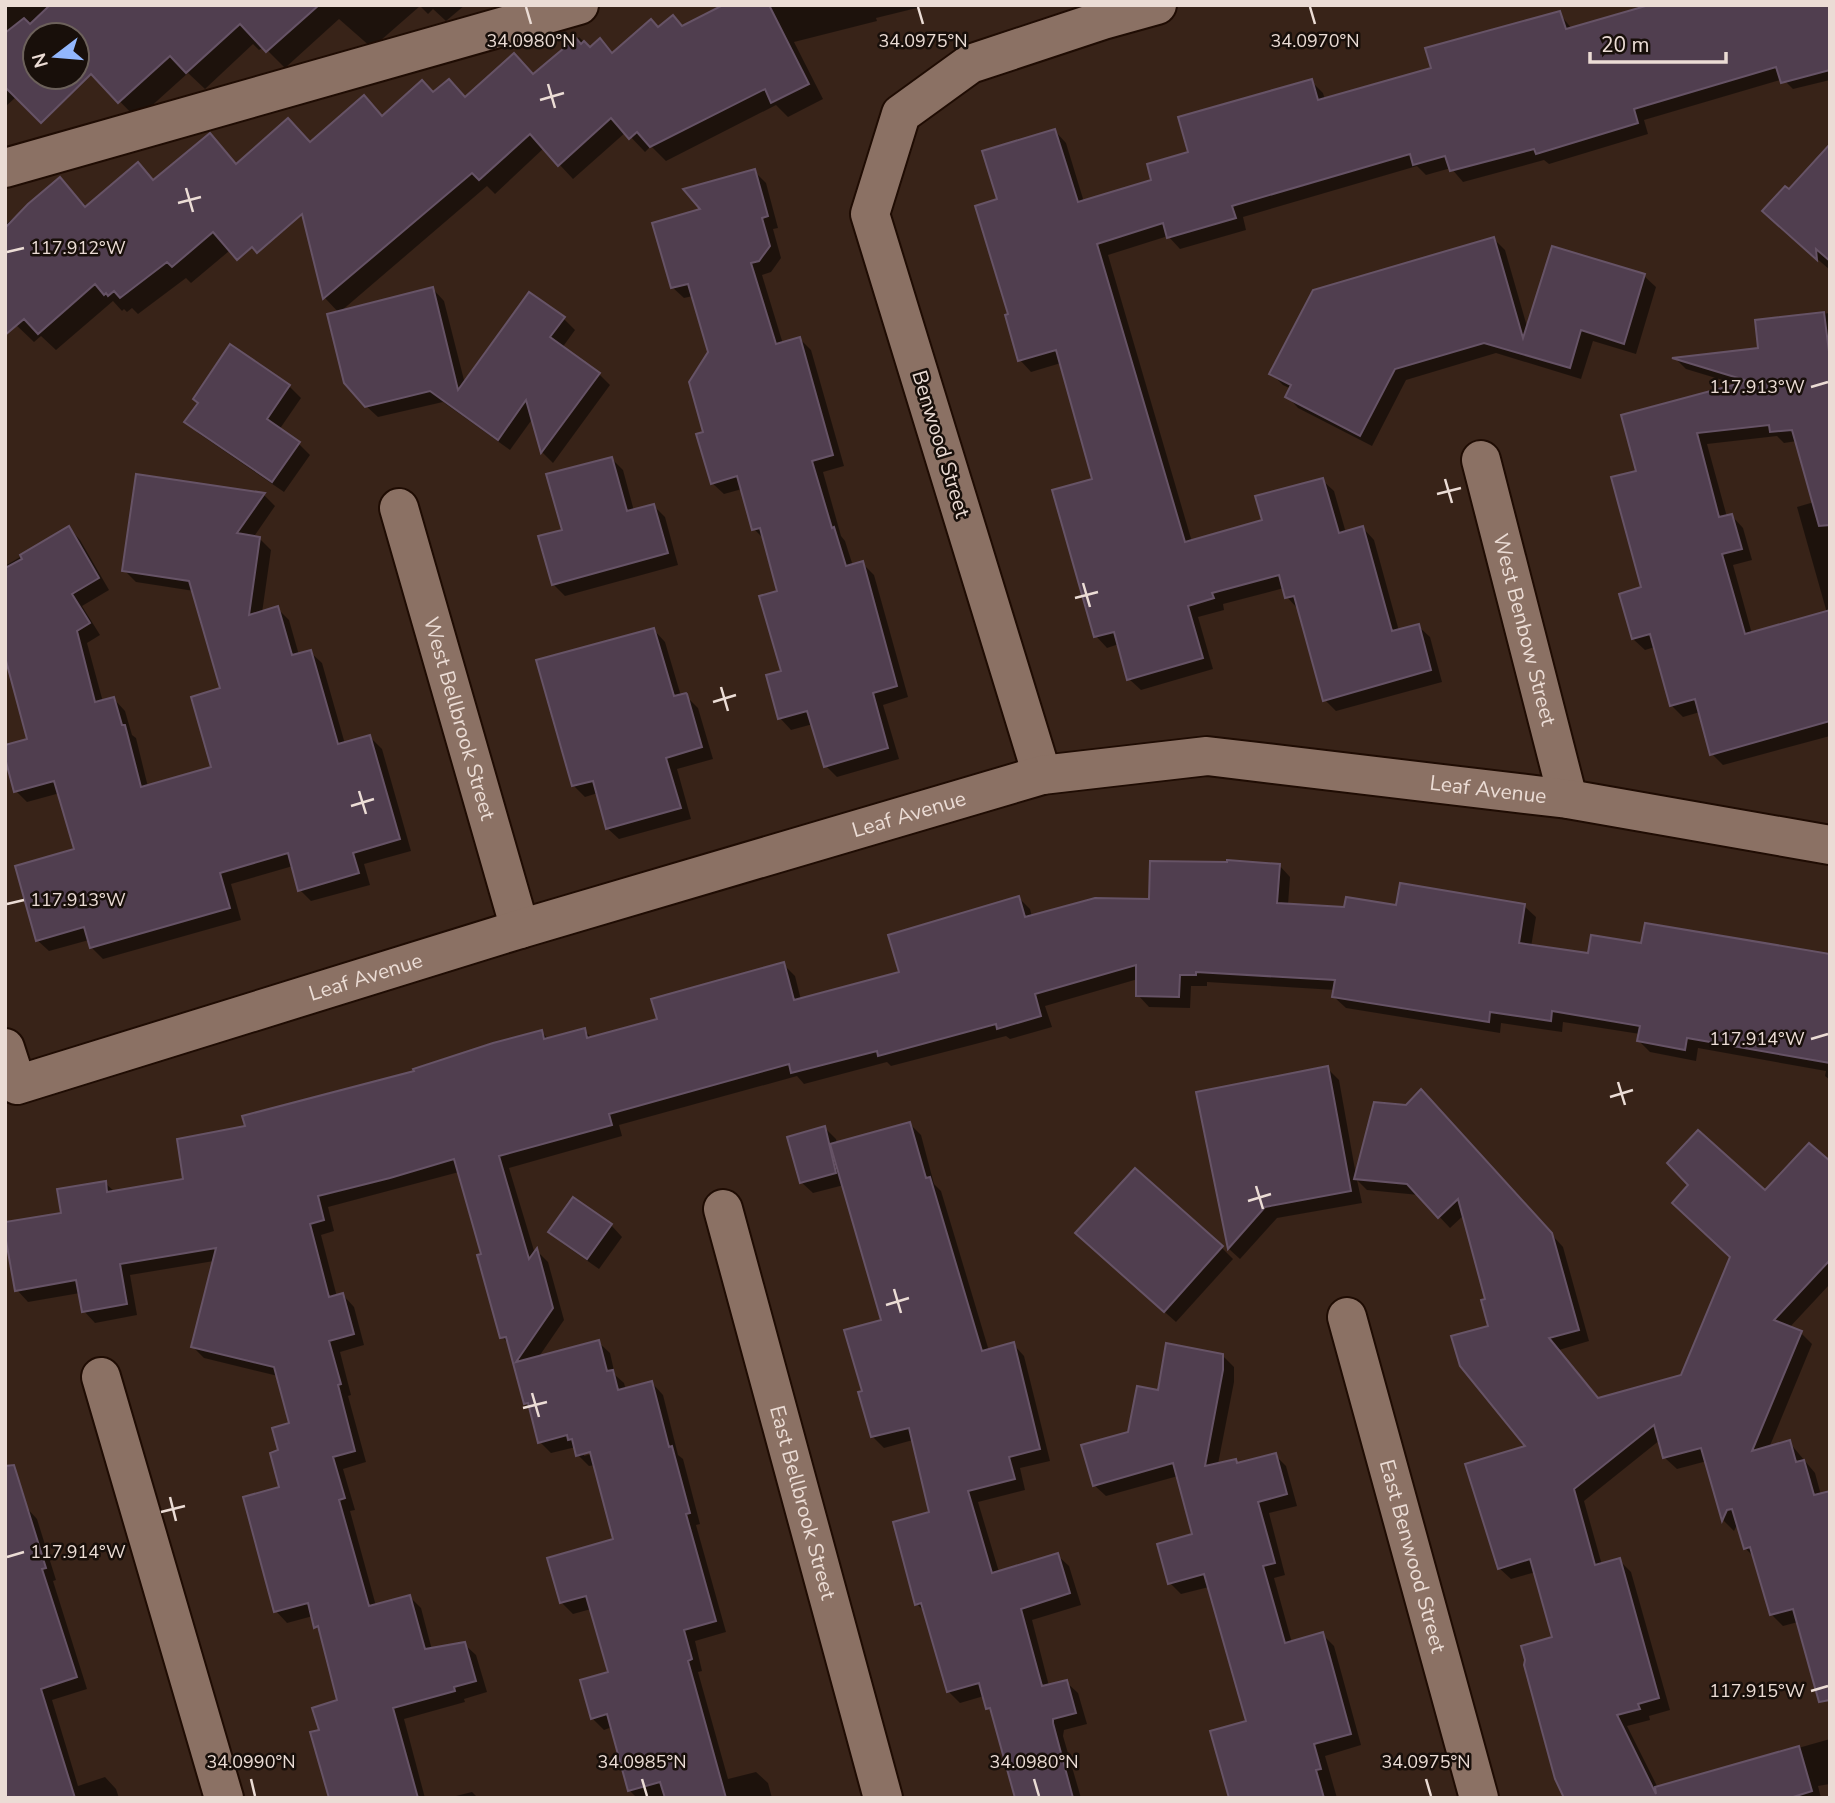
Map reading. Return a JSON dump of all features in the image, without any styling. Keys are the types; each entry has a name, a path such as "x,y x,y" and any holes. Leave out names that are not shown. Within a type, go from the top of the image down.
{"street":[{"path":"5,168 579,5"},
{"path":"1101,13 1157,5"},
{"name":"Benwood Street","path":"1042,775 870,214 901,114 970,64 1101,13"},
{"name":"West Benbow Street","path":"1481,460 1569,799"},
{"name":"West Bellbrook Street","path":"399,508 520,929"},
{"name":"Leaf Avenue","path":"5,1048 17,1085 520,929 1042,775 1207,756 1569,799 1830,845"},
{"name":"East Bellbrook Street","path":"723,1209 883,1798"},
{"name":"East Benwood Street","path":"1347,1317 1479,1798"},
{"path":"101,1377 224,1798"}],"building":[{"path":"50,5 319,5 266,52 240,24 186,73 170,56 118,103 91,74 91,21 33,21"},
{"path":"723,5 769,5 809,84 771,103 765,89 650,147 637,132 629,139 611,118 558,166 530,134 479,180 472,173 323,299 302,214 257,253 252,247 237,260 213,232 172,267 167,262 120,298 114,291 108,296 106,293 104,295 95,284 38,334 24,319 5,335 5,228 60,177 85,207 138,162 153,180 210,133 236,164 288,118 310,142 364,95 382,116 422,80 433,92 449,79 465,97 514,53 533,74 576,38 581,44 584,41 590,47 600,38 612,53 651,19 658,27 673,15 682,26"},
{"path":"1649,5 1830,5 1830,70 1781,83 1776,67 1634,109 1638,123 1536,154 1534,149 1450,171 1445,156 1413,165 1410,154 1232,206 1236,218 1167,238 1163,223 1097,244 1185,542 1262,520 1255,496 1323,478 1339,533 1363,526 1392,631 1419,624 1431,670 1323,701 1294,596 1285,598 1279,575 1212,593 1214,598 1188,606 1203,658 1127,680 1114,632 1094,637 1052,490 1092,479 1056,350 1018,361 1005,315 1008,314 975,206 997,199 982,151 1055,129 1078,202 1151,180 1147,164 1188,152 1178,117 1312,79 1318,100 1431,68 1425,48 1560,11 1566,29"},
{"path":"24,18 27,21 21,21 21,91 74,91 41,123 5,87 5,33"},
{"path":"1830,144 1830,261 1816,249 1817,260 1762,211 1785,186 1789,189"},
{"path":"755,169 768,216 762,218 770,246 759,261 751,263 776,344 800,337 833,455 812,461 846,566 863,561 897,686 873,693 888,748 824,767 807,711 778,719 766,675 781,671 759,596 777,591 760,528 752,530 737,476 711,484 696,434 703,432 689,382 708,352 688,284 671,288 652,223 700,209 683,189"},
{"path":"1494,237 1523,338 1552,246 1645,274 1624,344 1581,330 1570,368 1484,343 1395,369 1360,436 1285,397 1291,385 1269,374 1313,290"},
{"path":"433,287 458,390 529,292 565,317 550,337 600,373 541,453 526,400 498,440 430,391 365,407 344,383 327,314"},
{"path":"1824,312 1830,360 1830,525 1819,526 1792,430 1770,432 1769,425 1697,433 1719,517 1732,514 1742,549 1722,554 1745,634 1830,610 1830,721 1710,755 1695,699 1670,706 1650,634 1632,639 1619,594 1641,587 1611,477 1636,471 1621,415 1748,381 1672,358 1758,348 1755,320"},
{"path":"230,344 290,385 267,419 300,442 272,482 184,422 198,403 193,399"},
{"path":"612,457 627,511 654,504 668,553 552,585 538,536 562,530 546,474"},
{"path":"136,474 265,493 237,533 260,537 249,615 278,606 292,655 311,650 338,744 370,735 400,839 353,853 359,873 298,891 288,853 220,873 230,908 90,948 84,927 36,941 15,866 74,849 54,781 14,792 5,758 5,745 27,739 5,657 5,568 22,559 20,555 69,526 99,578 72,594 90,623 77,631 95,702 114,697 122,725 125,725 141,787 211,767 191,697 220,688 189,581 122,571"},
{"path":"654,628 674,696 687,694 702,747 666,758 681,808 606,829 593,781 572,786 536,660"},
{"path":"1227,860 1280,864 1277,903 1344,907 1346,897 1396,905 1400,883 1525,904 1519,943 1588,953 1591,935 1641,943 1645,923 1830,954 1830,1063 1687,1038 1685,1050 1637,1041 1640,1026 1552,1011 1551,1021 1490,1012 1489,1022 1332,997 1335,980 1196,972 1196,975 1180,975 1179,997 1136,996 1136,965 1035,994 1041,1016 997,1029 996,1024 878,1056 877,1051 791,1073 789,1064 609,1114 612,1125 499,1156 529,1259 537,1248 553,1308 516,1362 599,1340 607,1371 613,1370 618,1390 652,1381 690,1513 686,1514 716,1621 684,1630 692,1659 688,1661 726,1798 665,1798 660,1782 628,1791 607,1714 591,1719 580,1680 608,1672 586,1596 560,1603 547,1558 613,1539 590,1452 576,1456 572,1439 568,1440 567,1435 538,1443 528,1403 524,1404 506,1337 500,1338 477,1255 481,1254 454,1159 318,1196 324,1220 310,1224 329,1297 343,1293 354,1334 329,1341 355,1451 333,1457 345,1498 339,1500 369,1606 410,1595 425,1649 465,1642 476,1681 454,1687 455,1691 393,1708 418,1798 329,1798 310,1732 319,1730 312,1708 337,1700 318,1626 314,1628 308,1603 274,1612 243,1497 279,1487 270,1453 278,1450 272,1428 289,1423 274,1367 191,1347 216,1248 120,1264 127,1304 82,1312 76,1280 15,1291 5,1222 61,1213 57,1189 106,1181 107,1192 183,1179 177,1139 245,1126 242,1116 414,1071 413,1069 493,1043 542,1030 544,1039 585,1028 587,1038 657,1019 651,999 784,962 794,1000 899,972 888,935 1019,896 1025,917 1095,898 1149,899 1150,861"},
{"path":"1328,1066 1351,1191 1265,1207 1228,1249 1196,1092"},
{"path":"1421,1089 1552,1233 1579,1330 1549,1338 1598,1398 1681,1375 1730,1257 1672,1203 1688,1185 1667,1163 1698,1130 1765,1190 1809,1143 1830,1161 1830,1260 1774,1320 1802,1331 1752,1451 1790,1440 1796,1462 1804,1460 1814,1495 1830,1491 1830,1700 1819,1702 1793,1609 1770,1615 1750,1547 1744,1549 1732,1509 1727,1510 1722,1521 1701,1448 1663,1458 1654,1425 1574,1489 1595,1565 1620,1558 1659,1698 1638,1704 1640,1709 1617,1715 1656,1794 1655,1787 1799,1746 1812,1791 1790,1798 1564,1798 1555,1779 1521,1646 1552,1637 1530,1559 1498,1569 1465,1464 1525,1446 1460,1366 1451,1336 1488,1326 1481,1300 1485,1299 1458,1199 1438,1218 1407,1184 1354,1179 1374,1102 1406,1105"},
{"path":"910,1122 926,1178 930,1177 982,1351 1014,1342 1040,1449 1009,1457 1015,1479 968,1491 992,1573 1058,1553 1070,1593 1021,1609 1042,1686 1067,1680 1076,1713 1053,1719 1053,1723 1073,1798 1015,1798 990,1708 986,1709 979,1683 947,1692 921,1603 915,1605 893,1522 929,1512 909,1428 871,1437 858,1392 862,1391 844,1330 881,1320 830,1144"},
{"path":"825,1126 836,1173 800,1183 787,1137"},
{"path":"1135,1168 1223,1246 1164,1312 1075,1233"},
{"path":"573,1197 612,1224 587,1259 548,1232"},
{"path":"1166,1343 1223,1354 1223,1370 1205,1466 1236,1459 1237,1463 1276,1453 1287,1494 1258,1502 1275,1563 1263,1566 1285,1643 1323,1632 1351,1734 1314,1744 1321,1769 1316,1770 1324,1798 1229,1798 1210,1731 1246,1721 1204,1574 1168,1584 1157,1544 1192,1534 1173,1463 1093,1486 1081,1445 1128,1432 1137,1386 1158,1390"},
{"path":"14,1465 46,1568 42,1569 77,1677 41,1689 75,1798 5,1798 5,1466"}]}
